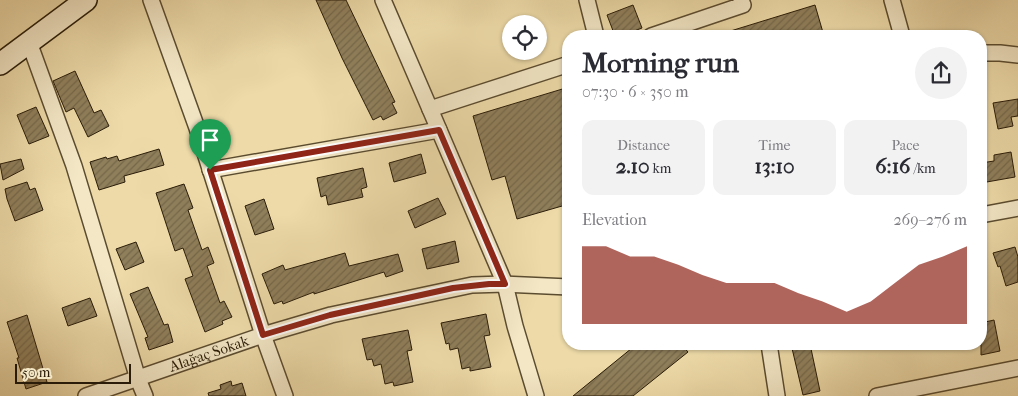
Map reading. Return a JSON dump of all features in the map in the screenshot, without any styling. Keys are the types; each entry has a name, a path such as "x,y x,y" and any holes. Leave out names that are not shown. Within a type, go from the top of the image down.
{"street":[{"path":"0,64 86,0"},
{"path":"151,0 285,396"},
{"path":"383,0 505,284 515,326 536,396"},
{"path":"588,0 595,30"},
{"path":"669,30 743,5 741,0"},
{"path":"892,0 900,30"},
{"path":"29,42 74,166 138,379 145,396"},
{"path":"987,53 1018,55"},
{"path":"430,109 562,66"},
{"path":"210,170 439,130"},
{"path":"987,214 1018,208"},
{"name":"Alağaç Sokak","path":"86,396 263,335 330,315 472,285 505,284 562,287"},
{"path":"770,350 777,396"},
{"path":"877,396 921,392 1018,368"}],"building":[{"path":"316,0 346,0 395,102 392,103 397,113 383,120 381,116 373,120"},
{"path":"633,5 642,28 637,30 613,30 607,15"},
{"path":"815,5 822,30 734,30"},
{"path":"75,71 94,113 101,110 109,126 88,137 74,108 66,112 53,81"},
{"path":"562,89 562,206 517,219 505,176 492,180 473,116"},
{"path":"1018,99 1018,116 1011,117 1013,126 998,129 993,103"},
{"path":"36,107 49,136 29,144 17,115"},
{"path":"159,149 164,165 124,176 125,182 99,190 90,162 117,156 119,161"},
{"path":"1011,152 1015,177 987,182 987,162 994,161 994,155"},
{"path":"421,154 426,173 394,182 389,163"},
{"path":"21,159 24,169 3,180 0,164"},
{"path":"363,168 367,187 361,189 363,197 328,205 326,195 321,197 317,178"},
{"path":"27,182 30,190 35,188 43,210 15,221 5,189"},
{"path":"184,184 193,208 188,210 202,250 208,247 214,263 207,266 220,303 224,301 232,317 222,321 223,324 205,332 185,279 193,276 183,248 175,251 156,193"},
{"path":"438,198 446,214 415,228 408,211"},
{"path":"264,199 274,229 255,235 245,206"},
{"path":"455,241 459,262 427,269 422,249"},
{"path":"136,242 144,262 125,270 116,249"},
{"path":"1015,247 1018,257 1018,282 1006,286 1000,266 998,267 993,253"},
{"path":"345,253 349,266 398,254 403,271 386,277 384,272 314,294 314,292 283,304 282,301 274,304 262,274 283,265 285,270"},
{"path":"148,287 164,325 168,324 173,342 149,350 145,338 148,337 130,294"},
{"path":"90,298 97,316 68,326 62,308"},
{"path":"486,314 490,335 484,336 491,367 470,371 470,367 462,369 458,348 450,350 449,343 446,344 441,323"},
{"path":"27,315 47,382 26,389 17,358 19,358 7,322"},
{"path":"994,320 1000,351 981,355 981,350 987,350 987,322"},
{"path":"408,330 412,350 407,351 413,382 394,386 393,382 385,384 381,364 374,366 372,359 367,360 362,339"},
{"path":"630,350 686,350 688,352 633,396 573,396"},
{"path":"792,350 811,350 820,391 803,395"},
{"path":"231,381 232,386 242,383 246,396 209,396 208,393 221,389 220,385"}],"route":[{"path":"439,130 505,284 472,285 453,288 330,315 263,335 210,170 439,130"}]}
